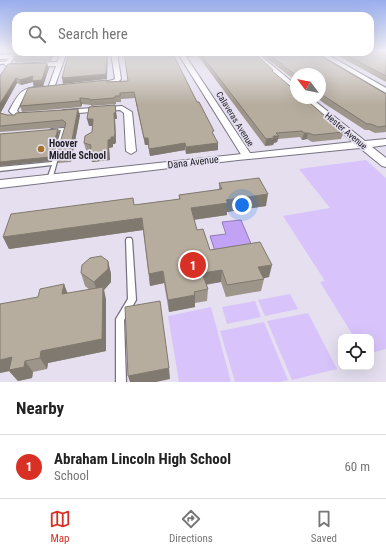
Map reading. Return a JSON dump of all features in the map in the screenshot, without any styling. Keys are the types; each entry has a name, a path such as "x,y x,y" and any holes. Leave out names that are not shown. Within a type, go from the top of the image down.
{"street":[{"path":"38,114 24,116 13,111 22,94 33,89 55,87 58,69"},
{"path":"95,84 110,83 118,79 116,69"},
{"name":"Calaveras Avenue","path":"191,69 247,156"},
{"path":"271,69 290,85"},
{"path":"348,69 386,91"},
{"name":"Hester Avenue","path":"313,104 386,164"},
{"path":"53,113 122,108 128,112 131,151"},
{"name":"Dana Avenue","path":"0,184 386,142"}],"lane":[{"path":"46,131 64,129 50,179"},
{"path":"0,169 54,163"},
{"path":"121,382 120,319 132,300 129,240"}],"shaded area":[{"path":"366,160 386,178 386,349 374,352 374,334 352,334 320,282 325,281 283,216 330,208 299,169"},
{"path":"241,220 252,246 215,251 210,236 226,234 222,222"},
{"path":"290,294 298,309 265,316 258,300"},
{"path":"255,301 261,317 227,324 222,307"},
{"path":"211,307 231,382 179,382 168,316"},
{"path":"308,313 337,369 292,380 267,321"},
{"path":"264,322 288,380 279,382 235,382 220,331"}],"building":[{"path":"5,69 45,69 42,80 32,81 33,76 20,80 16,78 0,104 0,76"},
{"path":"64,69 106,69 106,74 62,78"},
{"path":"126,69 180,69 214,131 212,132 218,143 186,147 185,143 149,149 148,138 144,138 134,92 120,93 120,96 115,96 115,98 90,100 80,98 80,101 20,106 28,88 107,80 107,82 128,81"},
{"path":"212,69 272,69 272,71 290,86 290,104 311,104 344,132 314,135 304,133 302,131 276,133 279,136 273,136 274,138 266,139"},
{"path":"326,69 343,69 386,94 386,126 378,127 367,124 327,98"},
{"path":"372,69 386,69 386,76"},
{"path":"115,105 115,134 114,137 111,137 111,139 108,140 108,152 90,154 91,145 84,143 85,136 92,132 93,119 87,119 89,107"},
{"path":"78,109 69,155 56,156 66,123 63,120 0,126 0,113 15,115 16,113"},
{"path":"58,129 50,157 0,162 0,134"},
{"path":"259,178 268,194 226,200 228,203 191,208 197,230 203,229 210,250 260,242 272,265 258,267 264,279 227,285 222,270 202,273 208,289 194,292 195,295 168,300 163,271 149,274 142,218 3,237 11,214 133,198 134,205 180,199 179,195 222,189 219,183"},
{"path":"101,256 108,261 108,269 94,282 81,273 82,265 90,258"},
{"path":"64,284 62,294 103,287 102,339 41,351 40,358 25,361 24,367 9,370 12,357 0,360 0,304 38,297 40,289"},
{"path":"160,301 169,368 128,376 125,307"}],"place":[{"name":"Hoover Middle School","path":"41,149"},
{"name":"Abraham Lincoln High School","path":"193,265"}]}
